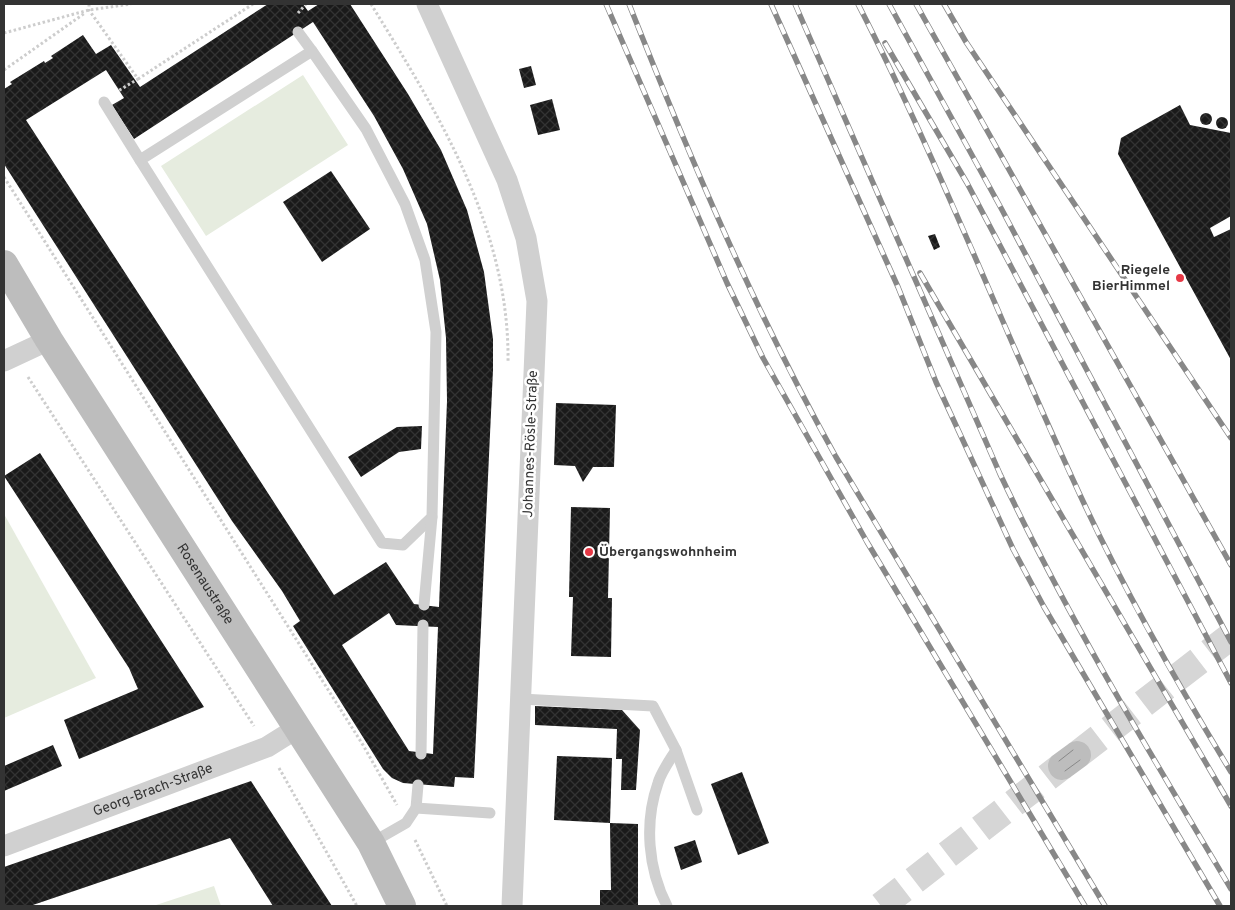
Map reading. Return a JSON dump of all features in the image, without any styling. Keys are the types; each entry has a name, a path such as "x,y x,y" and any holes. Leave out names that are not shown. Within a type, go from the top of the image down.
{"main road":[{"name":"Rosenaustraße","path":"4,264 49,340 372,842 402,906"}],"street":[{"name":"Johannes-Rösle-Straße","path":"427,4 507,180 526,238 537,301 512,906"},
{"path":"9,359 49,340"},
{"name":"Georg-Brach-Straße","path":"4,846 267,747 299,727"}],"lane":[{"path":"298,32 366,129 405,204 425,260 436,332 432,518 424,605"},
{"path":"140,160 312,52"},
{"path":"104,102 382,542 404,545 432,518"},
{"path":"421,754 423,625"},
{"path":"521,700 653,706 676,750 697,810"},
{"path":"667,906 660,893 650,854 650,832 652,804 658,782 676,750"},
{"path":"372,842 406,823 416,808 418,785"},
{"path":"416,808 490,813"}],"path":[{"path":"88,4 89,10 138,79"},
{"path":"4,32 89,10 131,4"},
{"path":"118,91 253,4"},
{"path":"371,4 423,88 453,145 480,207 498,270 504,301 509,340 508,366"},
{"path":"4,70 89,10"},
{"path":"4,177 363,745 398,808"},
{"path":"9,359 267,747 357,906"},
{"path":"413,836 447,906"}],"shaded area":[{"path":"303,75 348,145 206,236 161,166"},
{"path":"4,514 96,678 4,718"},
{"path":"214,886 221,906 153,906"}],"building":[{"path":"268,4 303,4 308,11 319,4 350,4 408,94 441,150 467,210 484,272 493,339 474,778 455,777 454,787 403,783 392,778 383,769 293,626 300,621 282,591 232,521 4,164 4,89 12,84 10,82 44,61 45,63 53,58 51,56 83,35 96,54 111,45 140,87","holes":["313,22 374,116 403,169 427,224 440,280 446,338 447,401 439,607 414,604 386,562 334,595 26,120 106,70 124,98 112,105 134,139","389,613 396,625 438,627 433,754 409,751 342,645"]},
{"path":"531,66 536,85 524,88 519,69"},
{"path":"552,99 560,130 538,135 530,105"},
{"path":"1180,105 1190,125 1231,133 1231,216 1210,228 1214,237 1231,229 1231,360 1118,154 1121,138"},
{"path":"1208,113 1211,114 1211,124 1204,125 1201,124 1200,117 1201,114"},
{"path":"1224,117 1227,118 1227,128 1220,129 1217,128 1216,121 1217,118"},
{"path":"331,171 370,229 322,262 283,202"},
{"path":"935,234 940,247 934,250 928,236"},
{"path":"556,403 616,405 614,467 593,467 583,482 575,466 554,465"},
{"path":"422,426 421,449 399,452 361,477 348,457 397,427"},
{"path":"40,453 204,707 79,759 64,720 138,689 129,668 4,476"},
{"name":"Übergangswohnheim","path":"571,507 610,508 608,598 612,598 611,657 571,656 573,597 569,597"},
{"path":"535,706 622,710 640,730 636,790 621,790 622,759 616,759 617,729 535,725"},
{"path":"53,745 62,766 4,791 4,766"},
{"path":"557,756 612,758 610,823 554,820"},
{"path":"742,772 769,843 738,855 711,784"},
{"path":"251,781 332,906 273,906 230,838 30,906 4,906 4,867"},
{"path":"610,823 638,824 638,906 600,906 600,890 611,890"},
{"path":"695,840 702,862 681,870 674,847"}],"tunnel":[{"path":"1077,755 1231,636"},
{"path":"881,906 1062,766"}],"tram line":[{"path":"1059,761 1073,750"},
{"path":"1065,771 1080,760"}],"railway":[{"path":"606,4 727,283 763,358 867,542 1085,906"},
{"path":"629,4 725,234 806,402 836,457 1105,906"},
{"path":"771,4 898,287 936,382 1013,549 1044,607 1220,906"},
{"path":"795,4 1000,474 1026,528 1082,633 1231,889"},
{"path":"858,4 945,187 1053,436 1115,568 1152,637 1231,772"},
{"path":"889,4 1001,208 1231,642"},
{"path":"916,4 1231,565"},
{"path":"944,4 966,42 1231,438"},
{"path":"885,43 967,183 1231,683"},
{"path":"920,273 1231,806"}],"place":[{"name":"Riegele BierHimmel","path":"1180,278"},
{"name":"Übergangswohnheim","path":"589,552"}]}
